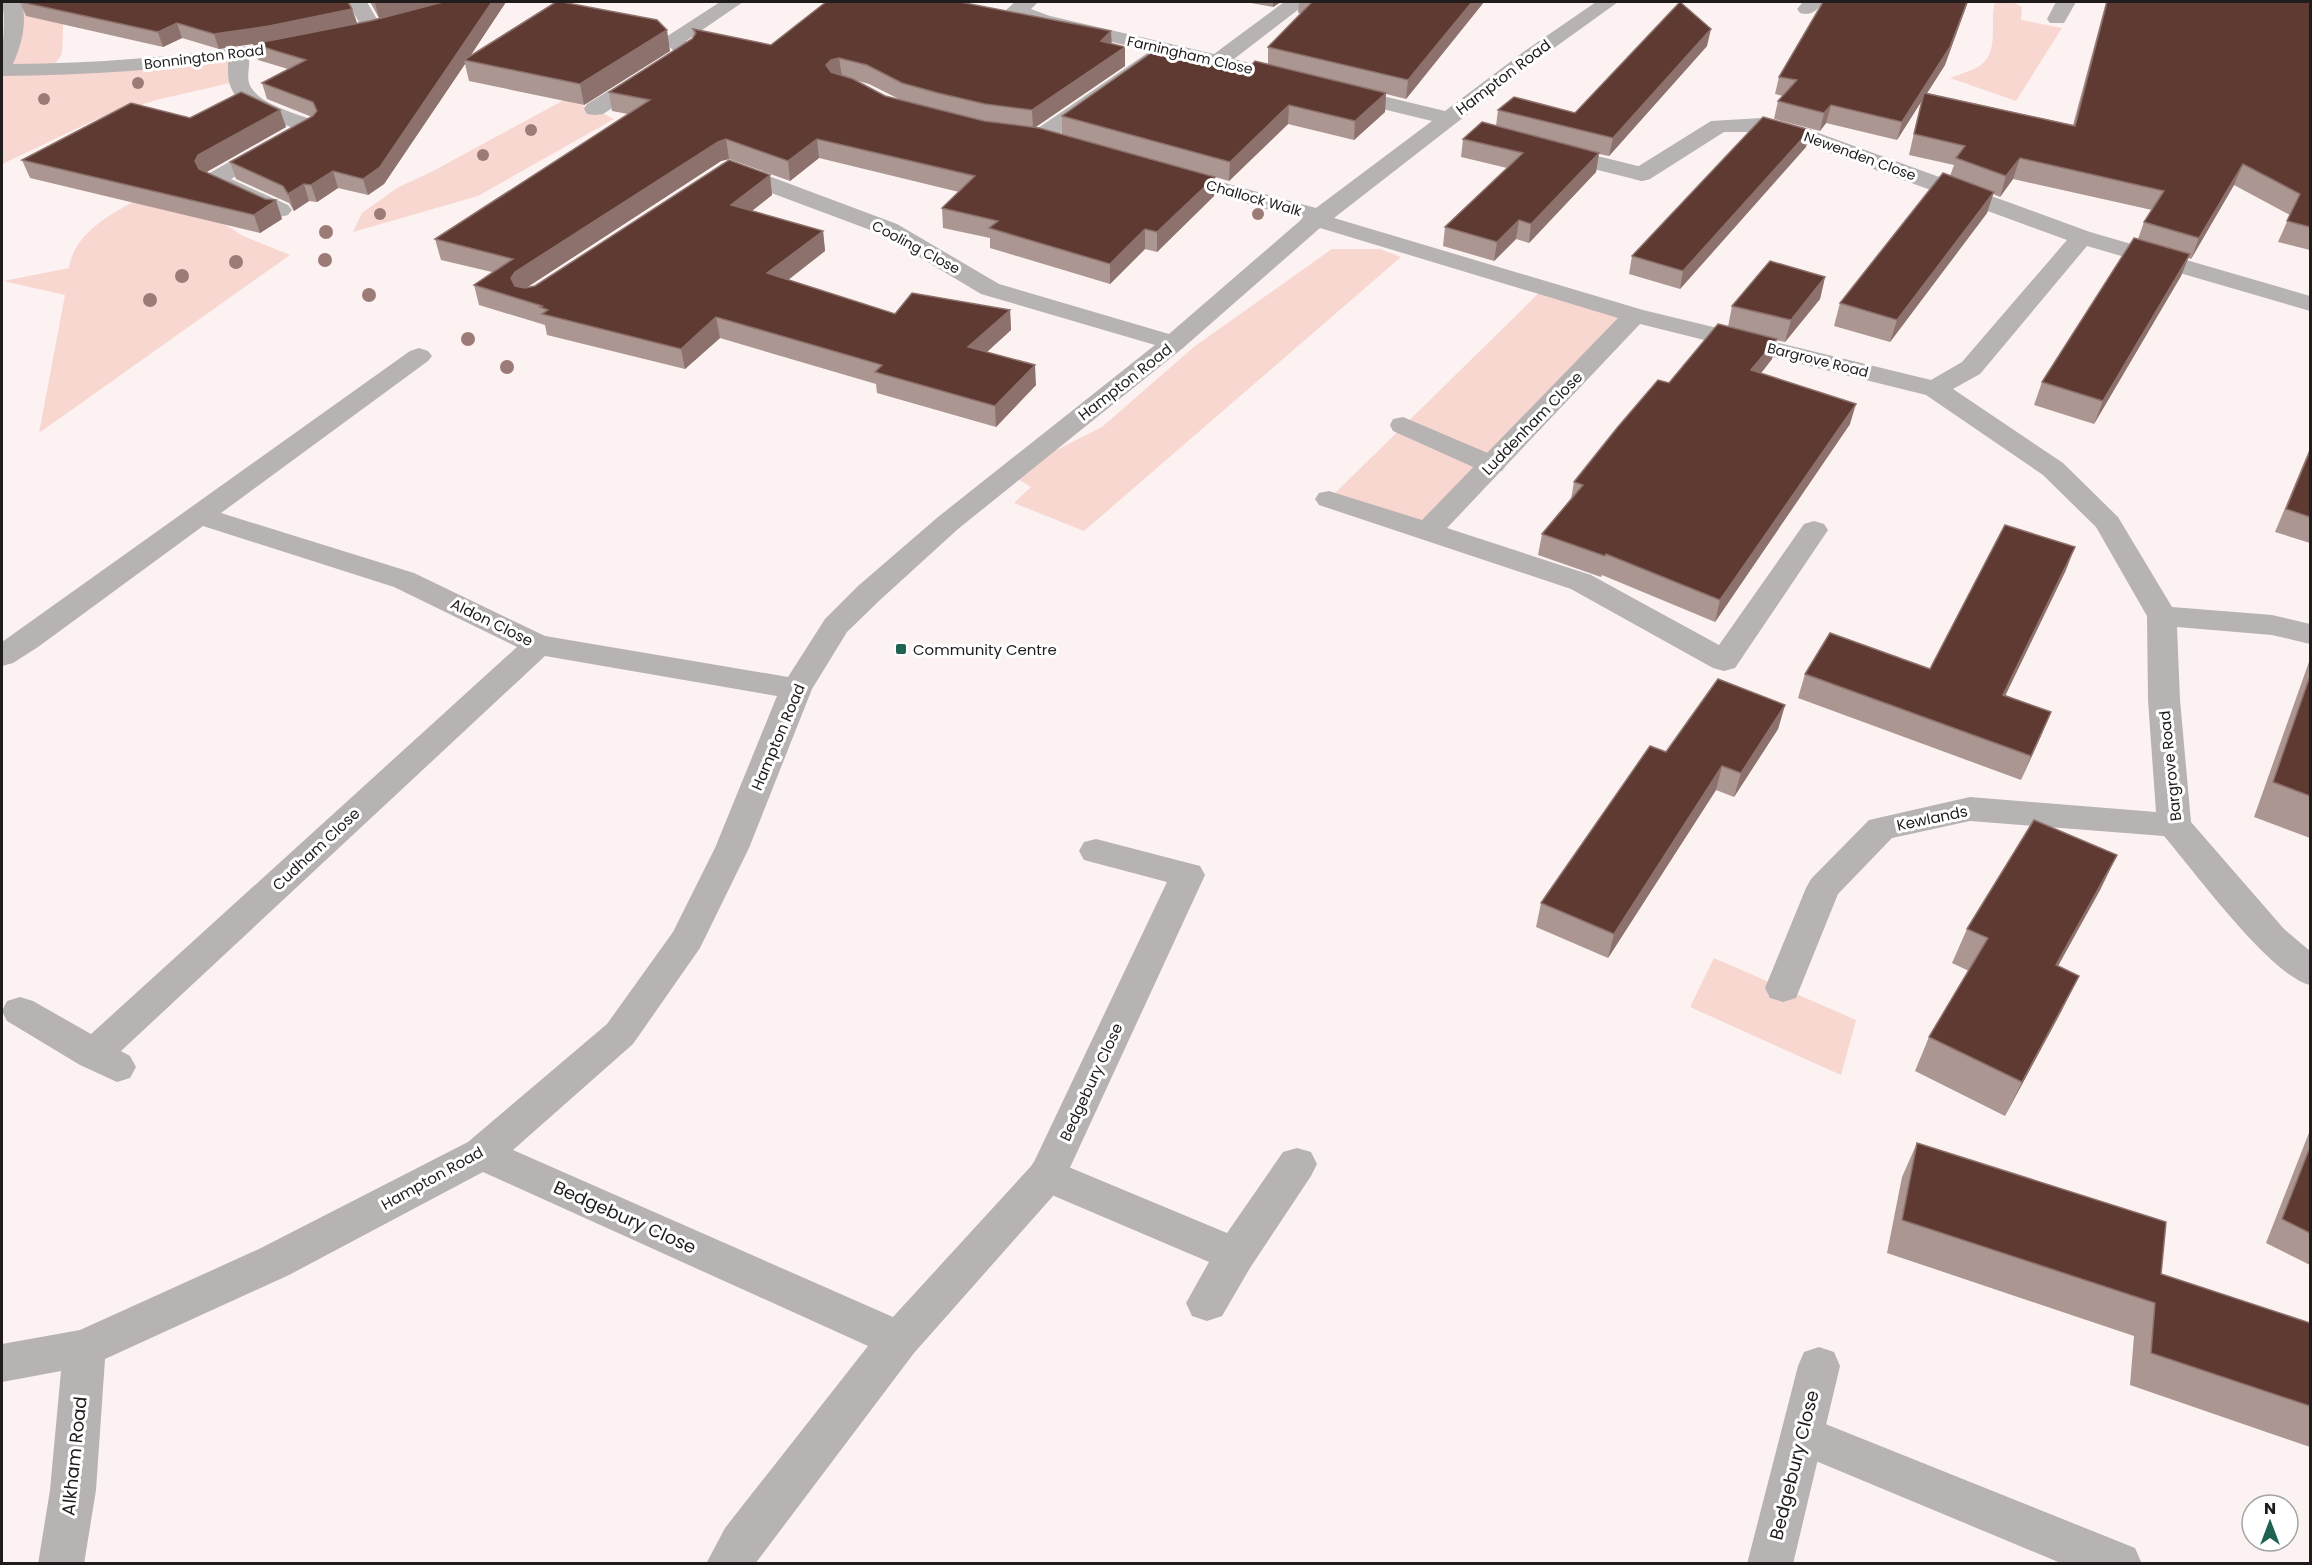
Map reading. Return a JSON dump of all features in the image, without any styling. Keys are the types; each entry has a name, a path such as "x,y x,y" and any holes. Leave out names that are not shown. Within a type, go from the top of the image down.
{"street":[{"path":"2,64 14,35 15,17 12,2"},
{"path":"357,2 372,28"},
{"path":"595,109 687,52 673,41 733,2"},
{"name":"Farningham Close","path":"1028,2 1016,10 1044,20 1447,118"},
{"path":"1218,61 1296,2"},
{"name":"Hampton Road","path":"2,1363 84,1348 274,1262 482,1154 620,1034 687,939 732,849 796,689 836,626 869,593 948,523 1174,343 1290,240 1403,156 1447,118 1608,2"},
{"path":"349,33 393,23"},
{"name":"Bonnington Road","path":"2,70 88,69 239,55 315,40"},
{"path":"1061,144 1029,137 1166,50"},
{"path":"239,55 238,81 243,93 259,106 309,126 214,180 280,210"},
{"name":"Newenden Close","path":"1534,147 1642,174 1719,126 1761,125 1805,136 2082,237 2310,304"},
{"name":"Cooling Close","path":"712,180 730,168 889,230 990,289 1174,343"},
{"name":"Challock Walk","path":"1152,170 1320,219"},
{"name":"Bargrove Road","path":"1320,219 1398,246 1635,315 1935,389 2053,469 2108,523 2162,616 2164,700 2174,825 2271,938 2310,971"},
{"path":"1935,389 1971,368 2082,237"},
{"name":"Luddenham Close","path":"1428,531 1635,315"},
{"path":"2,656 419,356"},
{"path":"1402,425 1492,465"},
{"path":"1329,499 1581,582 1724,662 1814,530"},
{"name":"Aldon Close","path":"198,515 404,580 538,645 796,689"},
{"path":"2162,616 2272,625 2310,634"},
{"name":"Cudham Close","path":"20,1011 105,1060 538,645"},
{"name":"Kewlands","path":"1783,988 1822,888 1881,828 1970,809 2174,825"},
{"name":"Bedgebury Close","path":"729,1563 741,1544 899,1340 1047,1175 1188,875 1096,851"},
{"name":"Bedgebury Close","path":"482,1154 899,1340"},
{"path":"1208,1303 1235,1255 1298,1164"},
{"path":"1047,1175 1235,1255"},
{"name":"Alkham Road","path":"62,1563 73,1490 84,1348"},
{"name":"Bedgebury Close","path":"1770,1563 1819,1366"},
{"path":"1803,1435 2119,1563"}],"shaded area":[{"path":"12,2 64,2 62,54 51,69 239,55 239,81 156,100 95,120 2,164 2,64 8,52"},
{"path":"1995,2 2013,2 2022,7 2021,20 2062,28 2016,101 1950,78 1970,71 1987,59 1992,44"},
{"path":"564,100 595,109 614,119 478,196 353,232 362,213 397,188"},
{"path":"164,186 243,236 290,255 39,433 65,295 3,281 69,268 73,253 93,228 121,209"},
{"path":"1332,249 1380,249 1401,257 1084,531 1014,503 1031,487 1009,474 1102,427 1195,346"},
{"path":"1545,287 1635,315 1428,531 1329,499"},
{"path":"1714,958 1856,1020 1841,1075 1690,1007"}],"building":[{"path":"21,2 348,2 352,9 269,26 214,34 177,23 158,32"},
{"path":"443,2 492,2 380,167 363,179 333,171 311,185 304,184 288,194 283,186 230,162 313,116 317,111 313,102 262,83 306,60 253,44 370,21"},
{"path":"556,2 657,20 667,30 580,84 464,60"},
{"path":"826,2 960,2 1111,31 1101,41 1125,47 1032,110 985,104 938,93 902,83 867,65 839,58 831,60 826,65 831,72 853,79 885,96 984,121 1039,128 1215,177 1157,232 1145,229 1110,264 989,228 998,221 942,208 975,176 817,139 788,161 726,139 515,272 511,278 515,286 525,288 535,286 729,160 770,175 731,205 823,231 767,273 895,314 912,293 1010,310 968,347 1035,365 995,406 875,372 882,365 716,317 681,349 542,314 548,310 540,307 542,306 474,285 513,259 435,239 650,100 609,92 692,39 696,33 693,29 771,45"},
{"path":"1312,2 1472,2 1408,80 1268,47"},
{"path":"1680,2 1711,29 1613,138 1498,110 1514,97 1575,113"},
{"path":"1823,2 1967,2 1950,47 1902,122 1831,105 1824,113 1778,101 1797,80 1779,77"},
{"path":"2107,2 2310,2 2310,227 2287,221 2300,194 2243,164 2199,238 2144,222 2164,191 2020,158 2006,176 1956,158 1965,146 1914,134 1924,93 2075,126"},
{"path":"1151,53 1245,72 1255,61 1386,93 1355,121 1289,105 1230,162 1062,116"},
{"path":"241,92 280,110 198,155 195,161 199,169 265,199 276,200 254,215 22,160 131,103 190,118"},
{"path":"1763,117 1810,130 1683,271 1632,256"},
{"path":"1482,122 1599,153 1531,224 1519,220 1497,242 1445,227 1523,153 1463,139"},
{"path":"1943,173 1994,192 1897,320 1840,303"},
{"path":"2134,238 2190,254 2103,401 2042,382"},
{"path":"1770,261 1825,277 1791,320 1732,306"},
{"path":"1718,324 1777,339 1751,370 1856,404 1720,600 1606,554 1605,556 1542,534 1583,485 1574,482 1617,428 1658,380 1669,383"},
{"path":"2310,451 2310,517 2286,509"},
{"path":"2005,525 2075,547 2003,695 2051,712 2031,756 1805,674 1830,633 1930,669"},
{"path":"2310,676 2310,796 2273,782"},
{"path":"1718,679 1785,705 1741,773 1722,766 1614,934 1541,903 1650,746 1666,752"},
{"path":"2034,820 2117,855 2056,965 2079,976 2022,1082 1929,1037 1988,938 1967,929"},
{"path":"1917,1143 2166,1222 2161,1274 2310,1323 2310,1406 2151,1353 2155,1303 1902,1220"},
{"path":"2310,1147 2310,1233 2282,1219"}],"place":[{"name":"Community Centre","path":"901,649"}]}
